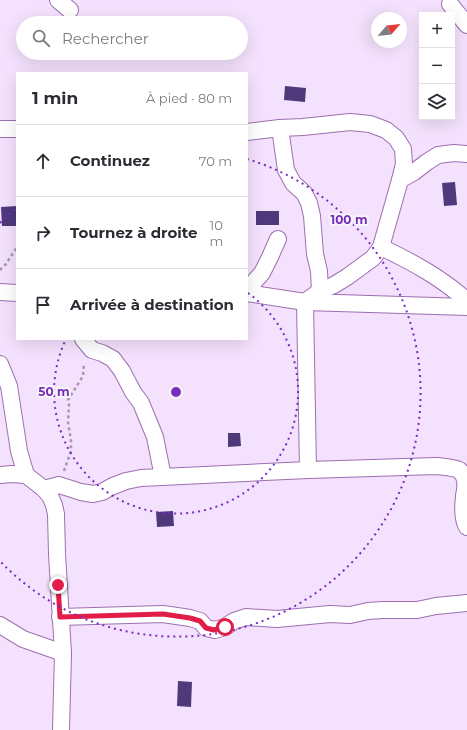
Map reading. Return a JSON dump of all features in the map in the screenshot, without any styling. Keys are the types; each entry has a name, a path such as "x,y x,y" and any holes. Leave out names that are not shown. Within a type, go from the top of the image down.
{"street":[{"path":"452,1 467,25"},
{"path":"248,132 350,122 370,124 386,130 396,138 403,149 404,164 381,247 373,258 347,277 305,302"},
{"path":"280,128 286,170 293,183 304,193 309,203 312,216 318,271 328,277 327,288"},
{"path":"0,129 16,129"},
{"path":"400,180 438,155 454,153 467,154"},
{"path":"248,291 262,273 278,239"},
{"path":"381,247 434,275 467,301"},
{"path":"0,292 16,293"},
{"path":"248,293 305,302 467,307"},
{"path":"305,302 308,470"},
{"path":"88,345 113,359 122,371 133,392 142,403 155,437 163,477"},
{"path":"0,364 9,386 19,451 26,475 50,496 56,514 63,653 61,730"},
{"path":"44,490 59,485 93,494 102,492 126,481 141,478 308,470 437,466 459,470 464,475 466,481 463,515 467,527"},
{"path":"0,475 26,475"},
{"path":"60,617 163,614 200,621 206,628 214,630 225,627 234,621 246,617 277,619 330,614 350,615 376,610 417,610 436,606 467,603"},
{"path":"0,625 24,639 63,653"}],"path":[{"path":"0,270 6,264 16,249"},
{"path":"59,485 71,451 68,422 68,400 83,376 88,345"}],"building":[{"path":"285,86 306,88 305,102 284,100"},
{"path":"455,182 457,205 444,206 442,183"},
{"path":"16,206 16,226 2,226 1,207"},
{"path":"256,211 279,211 279,225 256,225"},
{"path":"228,433 240,433 241,446 228,447"},
{"path":"173,511 174,526 157,527 156,512"},
{"path":"178,681 192,682 191,707 177,706"}],"route":[{"path":"58,585 60,617 163,614 200,621 206,628 214,630 225,627"}]}
